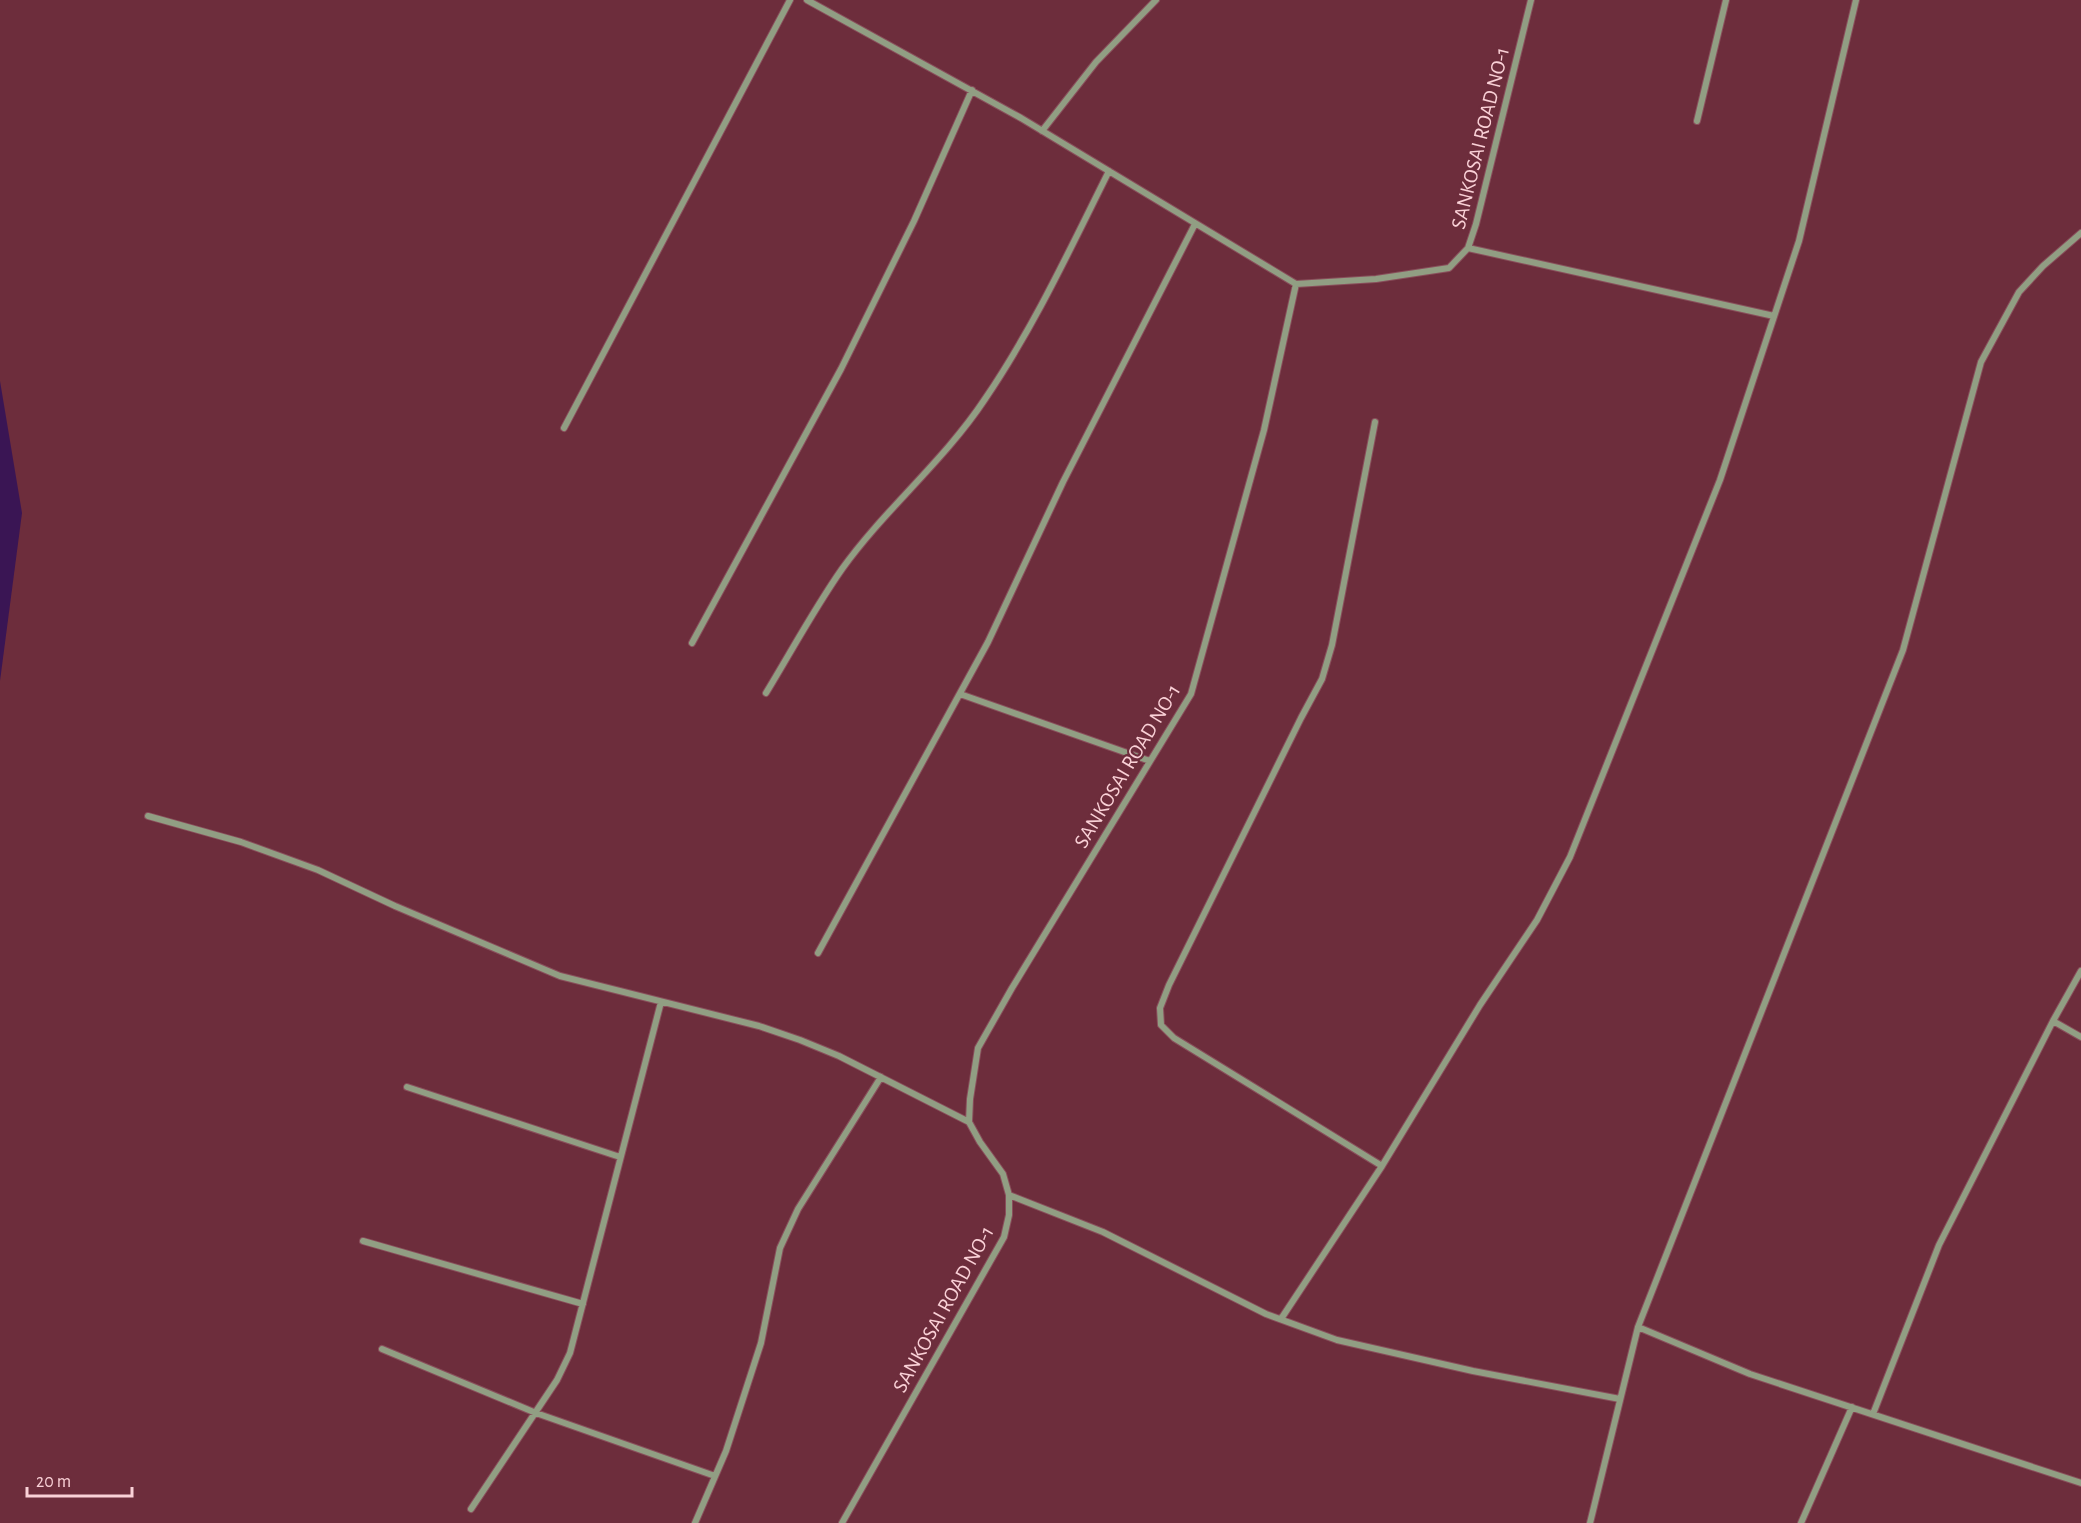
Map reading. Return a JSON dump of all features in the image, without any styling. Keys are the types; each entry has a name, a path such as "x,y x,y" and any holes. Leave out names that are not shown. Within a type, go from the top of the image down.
{"street":[{"path":"564,428 790,0"},
{"path":"807,0 972,90 1296,284"},
{"path":"1042,131 1096,62 1156,0"},
{"name":"SANKOSAI ROAD NO-1","path":"842,1523 1004,1237 1010,1215 1009,1195 1003,1174 969,1122 978,1048 1012,988 1191,694 1264,430 1296,284 1376,279 1449,268 1468,248 1476,224 1531,0"},
{"path":"1697,121 1726,0"},
{"path":"1281,1319 1382,1166 1480,1005 1537,920 1570,857 1720,480 1799,241 1856,0"},
{"path":"692,643 841,369 914,221 972,90"},
{"path":"766,693 843,569 890,512 941,457 984,401 1028,331 1109,171"},
{"path":"818,953 988,642 1063,482 1195,224"},
{"path":"1590,1523 1638,1327 1903,650 1981,362 2019,292 2043,266 2081,233"},
{"path":"1468,248 1774,316"},
{"path":"1376,422 1332,645 1322,679 1169,985 1160,1008 1161,1025 1174,1038 1382,1166"},
{"path":"960,694 1150,761"},
{"path":"148,816 241,842 318,870 395,906 560,976 769,1030 839,1056 969,1122"},
{"path":"1873,1414 1939,1245 2053,1021 2081,971"},
{"path":"471,1509 557,1380 570,1353 661,1002"},
{"path":"2053,1021 2081,1037"},
{"path":"695,1523 726,1451 761,1343 780,1248 798,1209 881,1077"},
{"path":"407,1087 620,1157"},
{"path":"1009,1195 1103,1232 1266,1314 1348,1343 1473,1371 1620,1399"},
{"path":"363,1241 583,1304"},
{"path":"1638,1327 1750,1374 2081,1484"},
{"path":"382,1349 536,1413 715,1476"},
{"path":"1801,1523 1852,1407"}],"shaded area":[{"path":"0,381 22,513 0,681"}]}
